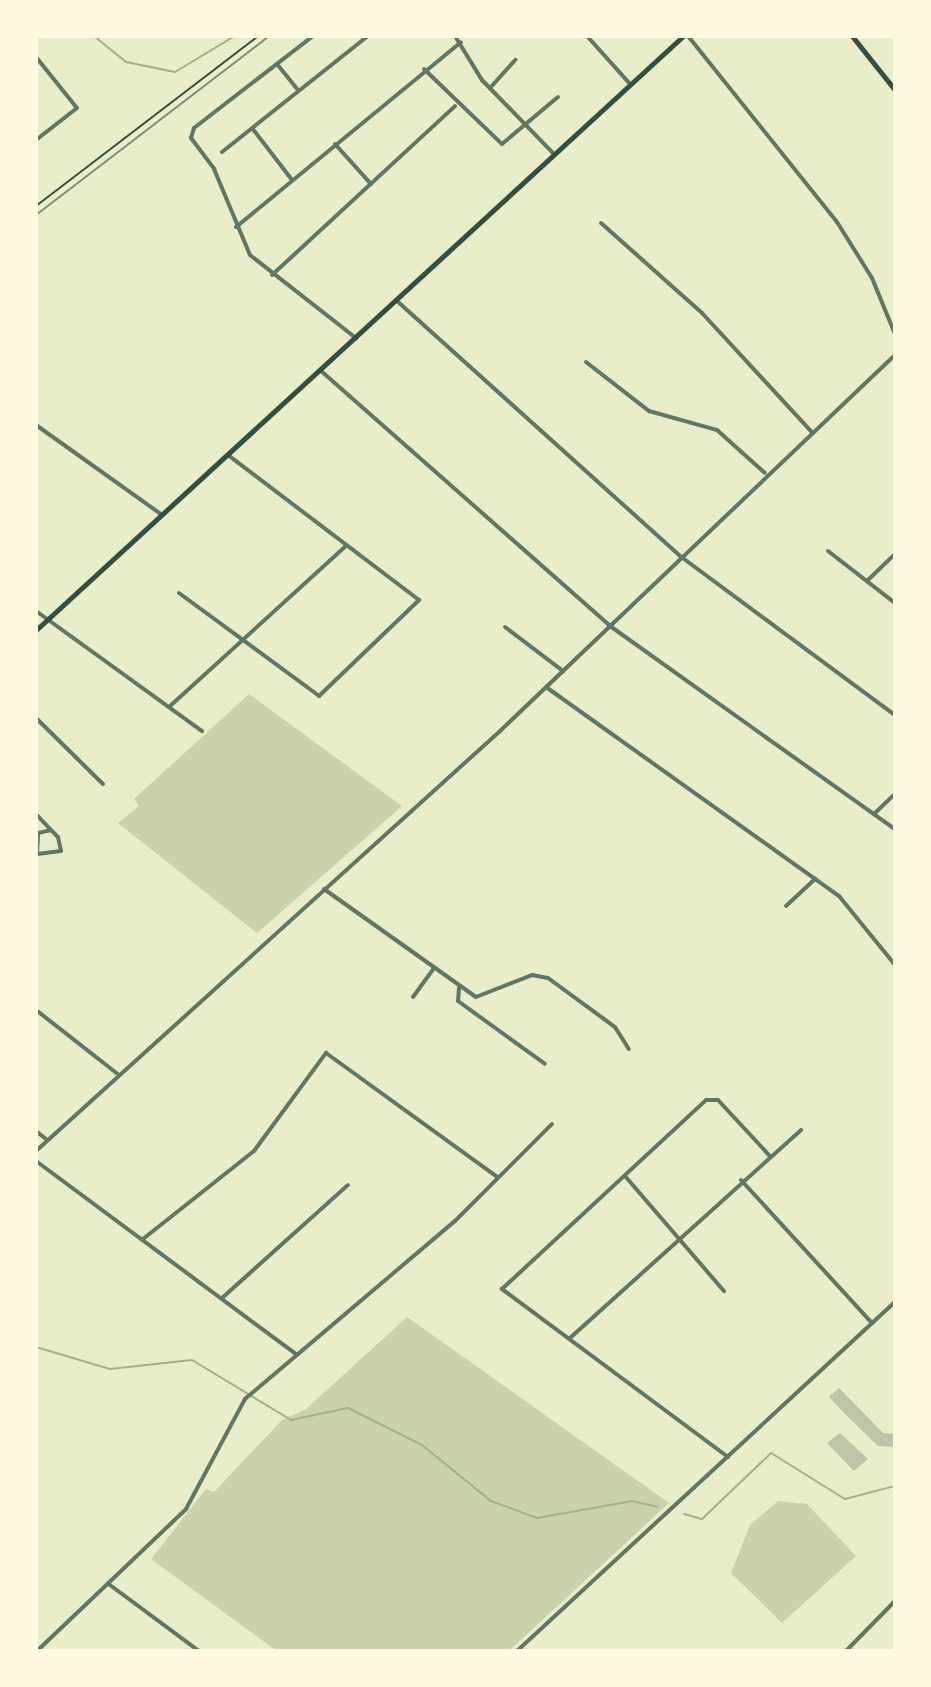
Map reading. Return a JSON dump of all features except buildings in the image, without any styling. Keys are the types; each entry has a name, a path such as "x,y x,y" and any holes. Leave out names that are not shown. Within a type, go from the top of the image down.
{"main road":[{"path":"36,630 685,36"},
{"path":"852,36 895,90"}],"street":[{"path":"313,36 191,134 214,169 235,227 272,275 356,338"},
{"path":"222,152 368,36"},
{"path":"455,36 490,88 554,154"},
{"path":"587,36 630,84"},
{"path":"685,36 837,222 872,278 895,334"},
{"path":"235,227 424,69 461,42"},
{"path":"36,57 77,108 36,140"},
{"path":"490,88 515,60"},
{"path":"277,64 299,91"},
{"path":"424,69 455,106 502,144 529,126 558,97"},
{"path":"272,275 455,106"},
{"path":"252,128 292,181"},
{"path":"335,144 371,184"},
{"path":"601,223 702,313 811,431"},
{"path":"397,301 680,556 895,715"},
{"path":"36,1151 546,687 765,473 895,355"},
{"path":"586,362 649,411 717,430 765,473"},
{"path":"320,370 610,626 895,829"},
{"path":"36,425 162,515"},
{"path":"179,593 319,696 419,600 345,547 229,456"},
{"path":"169,707 345,547"},
{"path":"828,551 895,603"},
{"path":"867,581 895,554"},
{"path":"36,611 202,731"},
{"path":"505,627 563,671"},
{"path":"546,687 839,896 895,965"},
{"path":"36,718 103,784"},
{"path":"874,814 895,794"},
{"path":"36,814 51,830 61,851 37,854 38,833 51,830"},
{"path":"786,906 815,879"},
{"path":"324,889 459,988 487,997 532,975 548,978 615,1027 629,1049"},
{"path":"413,997 433,969"},
{"path":"459,988 464,1006 545,1064"},
{"path":"36,1010 119,1075"},
{"path":"143,1239 254,1151 326,1053 496,1176"},
{"path":"728,1457 502,1289 712,1098 769,1155"},
{"path":"37,1651 110,1585 186,1509 245,1399 455,1221 496,1176 552,1124"},
{"path":"570,1338 741,1180 801,1130"},
{"path":"36,1131 47,1140"},
{"path":"36,1161 296,1354"},
{"path":"625,1176 724,1291"},
{"path":"741,1180 872,1323"},
{"path":"222,1298 348,1185"},
{"path":"517,1651 895,1302"},
{"path":"110,1585 199,1651"},
{"path":"846,1651 895,1601"}],"path":[{"path":"36,206 258,36"}],"green space":[{"path":"249,694 402,806 257,933 118,823 139,806 134,799"},
{"path":"407,1317 669,1503 509,1651 277,1651 151,1559 206,1489 214,1492 282,1420 306,1409"},
{"path":"778,1501 807,1504 856,1556 782,1623 731,1573 750,1525"}],"waterway":[{"path":"94,36 126,62 175,72 235,36"},
{"path":"36,1347 110,1369 192,1360 291,1420 348,1408 422,1445 491,1501 537,1518 632,1501 657,1507"},
{"path":"684,1514 702,1519 771,1453 845,1499 895,1486"}],"railway":[{"path":"36,215 269,36"}]}
